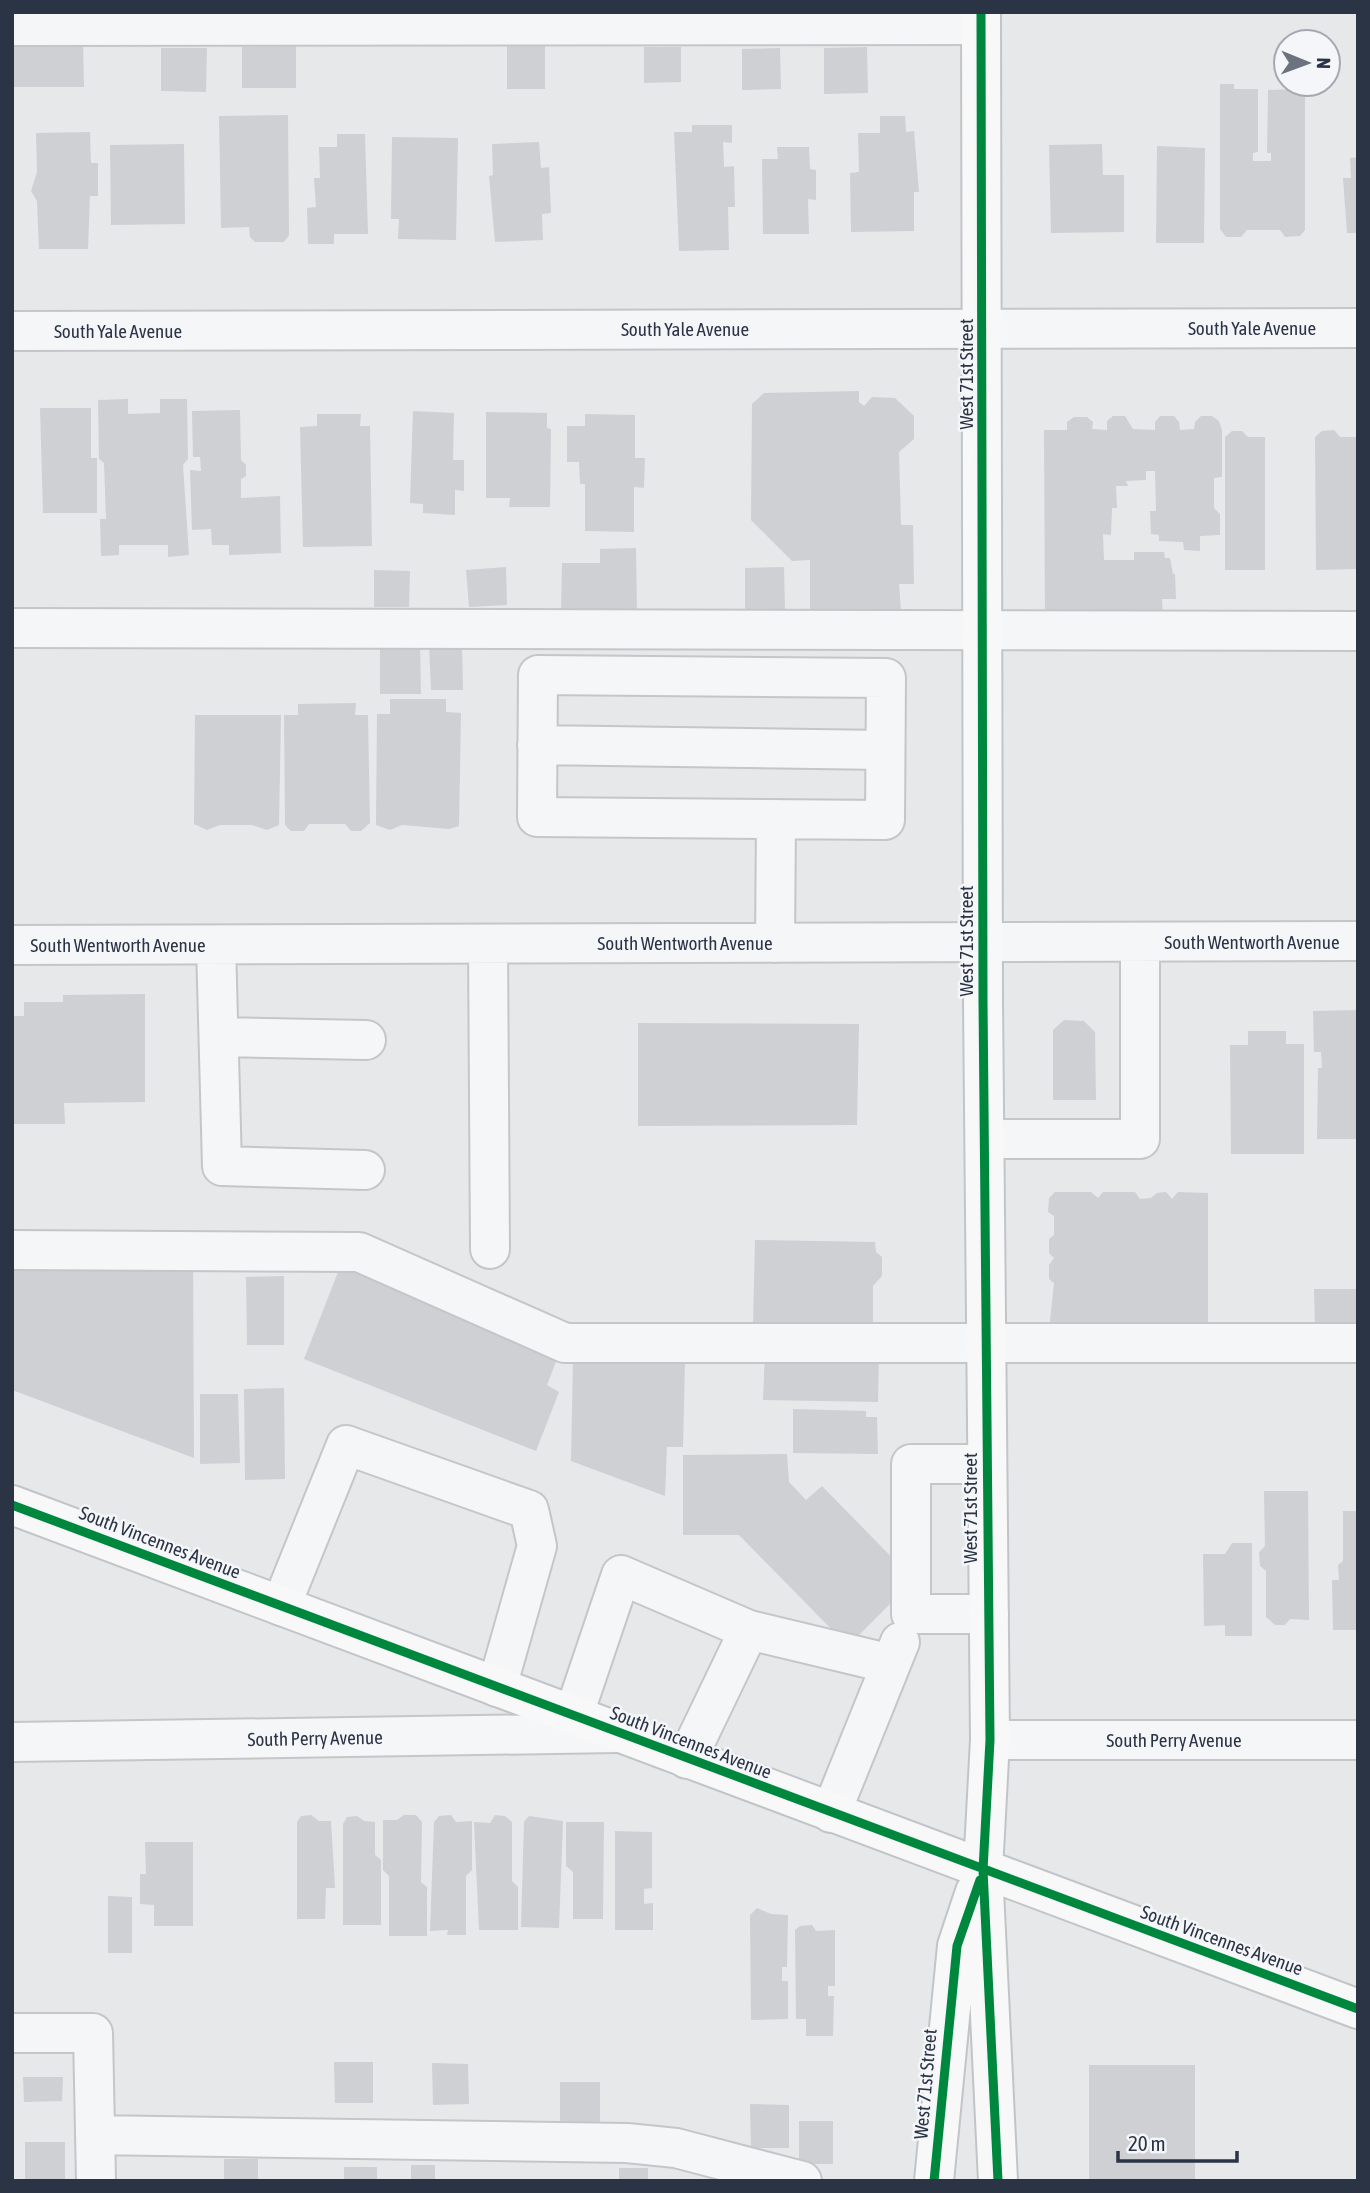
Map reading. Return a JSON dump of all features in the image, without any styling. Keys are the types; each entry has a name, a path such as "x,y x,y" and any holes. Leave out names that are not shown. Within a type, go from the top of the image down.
{"main road":[{"name":"West 71st Street","path":"981,19 984,328 983,942 990,1740 983,1870 998,2181"},
{"name":"South Vincennes Avenue","path":"12,1505 1358,2009"},
{"name":"West 71st Street","path":"934,2181 957,1946 983,1870"}],"street":[{"path":"12,26 981,19"},
{"name":"South Yale Avenue","path":"12,331 1358,328"},
{"path":"12,628 1358,631"},
{"path":"774,629 774,677"},
{"path":"538,675 886,678 885,820 537,817 537,746 538,675"},
{"path":"537,746 885,750"},
{"path":"775,943 776,819"},
{"name":"South Wentworth Avenue","path":"12,945 1358,941"},
{"path":"985,1139 1140,1139 1140,942"},
{"path":"488,944 490,1248"},
{"path":"216,945 222,1166 365,1170"},
{"path":"219,1037 366,1040"},
{"path":"12,1250 359,1252 565,1343 1358,1343"},
{"path":"281,1606 346,1445 529,1510 537,1546 497,1687"},
{"path":"831,1813 911,1614 911,1464 987,1464"},
{"path":"573,1717 621,1575 749,1630 891,1664"},
{"path":"911,1614 989,1614"},
{"path":"687,1759 749,1630"},
{"name":"South Perry Avenue","path":"12,1742 618,1733"},
{"name":"South Perry Avenue","path":"990,1740 1358,1740"},
{"path":"12,2033 93,2033 96,2181"},
{"path":"95,2135 627,2143 677,2148 802,2181"}],"building":[{"path":"83,41 84,87 12,87 12,42"},
{"path":"545,45 545,89 507,89 507,46"},
{"path":"296,46 296,88 242,88 242,47"},
{"path":"644,47 681,47 681,82 644,83"},
{"path":"867,47 868,93 824,94 824,48"},
{"path":"161,48 207,48 206,92 161,91"},
{"path":"780,48 781,89 742,90 742,49"},
{"path":"1220,84 1234,84 1234,89 1258,89 1258,152 1253,153 1253,161 1271,161 1271,153 1267,153 1268,90 1272,90 1272,98 1305,98 1305,230 1300,236 1285,237 1280,230 1247,230 1241,237 1226,237 1220,229"},
{"path":"288,115 289,235 284,242 255,242 250,237 249,227 221,228 219,116"},
{"path":"880,116 905,116 906,132 914,131 919,192 914,192 914,231 851,232 850,173 859,172 858,133 880,133"},
{"path":"692,125 732,125 732,143 723,142 724,167 734,166 735,207 728,207 729,250 679,251 674,132 692,132"},
{"path":"90,132 91,163 98,163 98,196 90,196 88,249 39,249 37,201 31,191 37,172 36,133"},
{"path":"337,134 365,134 368,234 334,234 334,244 308,244 307,208 316,207 314,178 320,178 319,147 337,147"},
{"path":"392,137 458,138 456,240 398,239 399,219 391,219"},
{"path":"539,142 541,168 549,167 551,213 542,214 543,240 495,242 489,176 493,175 492,144"},
{"path":"184,144 185,224 111,225 110,145"},
{"path":"1102,144 1103,175 1124,175 1124,232 1051,233 1049,145"},
{"path":"1157,146 1205,148 1204,243 1156,243"},
{"path":"777,147 809,147 810,169 816,170 816,200 808,199 809,234 763,234 762,159 778,159"},
{"path":"1358,157 1358,233 1347,233 1343,178 1351,178 1350,158"},
{"path":"859,391 859,402 864,406 872,397 895,398 914,416 914,439 899,452 901,525 913,525 914,584 899,584 901,611 810,612 810,560 792,561 751,520 752,404 764,393"},
{"path":"128,399 128,414 160,413 160,399 187,399 188,459 183,465 189,555 168,557 168,545 119,545 119,555 101,556 100,519 106,519 104,463 99,459 98,400"},
{"path":"40,408 91,408 91,458 97,458 97,513 43,513"},
{"path":"240,410 241,460 246,465 246,476 241,479 241,498 280,496 281,553 229,555 229,545 212,545 211,529 192,530 190,470 201,471 200,457 193,457 192,411"},
{"path":"413,411 454,413 453,460 464,460 464,491 455,490 455,515 423,513 423,504 410,503"},
{"path":"486,412 547,413 547,428 551,429 550,507 509,507 510,498 486,498"},
{"path":"317,414 361,414 360,426 370,426 372,546 303,547 300,427 317,426"},
{"path":"585,414 635,415 635,458 645,458 644,488 634,487 634,532 585,531 585,484 580,484 579,462 567,462 567,426 585,426"},
{"path":"1113,416 1125,416 1133,429 1155,430 1155,422 1160,416 1174,416 1179,422 1180,430 1194,429 1195,422 1201,416 1212,416 1219,421 1222,430 1222,477 1214,478 1214,508 1220,514 1220,535 1200,536 1200,551 1184,550 1183,542 1159,541 1159,535 1151,534 1150,511 1156,511 1155,471 1146,471 1146,480 1126,481 1128,486 1116,486 1117,508 1112,508 1111,535 1103,534 1104,560 1134,560 1134,552 1164,552 1165,558 1170,558 1175,574 1176,599 1162,599 1163,619 1045,619 1044,430 1067,430 1067,422 1074,417 1087,417 1093,422 1092,429 1107,430 1107,421"},
{"path":"1334,430 1340,437 1358,437 1358,569 1316,570 1315,437 1322,431"},
{"path":"1232,431 1242,431 1248,437 1265,437 1265,570 1225,570 1225,437"},
{"path":"636,548 637,614 561,613 562,563 600,563 600,549"},
{"path":"506,567 507,605 469,607 466,570"},
{"path":"784,567 785,611 745,611 745,568"},
{"path":"374,570 410,571 409,607 374,607"},
{"path":"380,643 420,643 421,694 380,694"},
{"path":"462,643 463,690 431,690 429,644"},
{"path":"390,699 446,699 446,712 461,713 459,826 449,829 402,825 390,830 376,825 377,714 390,714"},
{"path":"356,703 355,715 368,715 370,823 361,831 351,831 345,824 309,824 304,831 291,831 285,825 284,715 298,715 298,704"},
{"path":"195,715 281,715 279,825 267,830 252,825 220,825 207,830 194,824"},
{"path":"145,994 145,1102 64,1103 65,1124 12,1124 12,1016 24,1016 24,1002 63,1002 63,995"},
{"path":"1358,1010 1358,1139 1317,1139 1318,1068 1322,1068 1321,1052 1314,1052 1313,1011"},
{"path":"1064,1020 1084,1021 1095,1032 1096,1100 1053,1100 1053,1030"},
{"path":"638,1023 859,1024 857,1125 638,1126"},
{"path":"1248,1031 1286,1031 1286,1044 1304,1044 1304,1154 1231,1154 1230,1045 1248,1045"},
{"path":"1055,1192 1091,1192 1098,1198 1103,1192 1135,1192 1140,1199 1166,1192 1172,1199 1178,1192 1208,1193 1208,1326 1056,1327 1050,1321 1054,1283 1049,1279 1049,1265 1054,1258 1049,1253 1049,1239 1054,1235 1054,1216 1048,1212 1049,1198"},
{"path":"755,1240 875,1242 876,1252 882,1257 882,1276 873,1286 873,1327 753,1326"},
{"path":"193,1251 194,1458 12,1390 12,1252"},
{"path":"340,1267 559,1354 547,1385 559,1392 536,1451 304,1359"},
{"path":"284,1276 284,1345 247,1345 246,1277"},
{"path":"1314,1289 1358,1289 1358,1327 1315,1328"},
{"path":"765,1352 879,1355 878,1402 763,1400"},
{"path":"573,1358 685,1361 683,1447 667,1447 665,1496 571,1461"},
{"path":"284,1388 285,1479 245,1480 244,1389"},
{"path":"200,1394 238,1394 240,1463 200,1464"},
{"path":"793,1409 866,1411 866,1417 877,1417 878,1454 793,1453"},
{"path":"787,1454 789,1482 806,1500 822,1486 914,1580 848,1646 739,1535 683,1535 683,1455"},
{"path":"1264,1491 1308,1491 1309,1620 1290,1619 1285,1625 1275,1625 1266,1617 1266,1571 1260,1566 1259,1552 1265,1546"},
{"path":"1343,1511 1358,1511 1358,1630 1333,1630 1332,1580 1339,1580 1338,1565 1343,1561"},
{"path":"1232,1543 1252,1543 1252,1636 1225,1636 1225,1625 1204,1626 1203,1554 1225,1554"},
{"path":"311,1815 319,1821 331,1821 335,1888 326,1888 325,1919 297,1919 297,1822 301,1816"},
{"path":"404,1815 416,1815 422,1822 421,1882 427,1887 427,1936 389,1936 389,1876 383,1870 383,1820 397,1820"},
{"path":"451,1815 456,1822 472,1821 472,1870 466,1876 466,1935 447,1935 448,1930 430,1931 434,1822 439,1816"},
{"path":"495,1815 505,1816 512,1822 512,1881 518,1887 518,1930 479,1930 474,1822 490,1823"},
{"path":"357,1816 364,1821 375,1822 375,1855 381,1860 381,1925 343,1925 343,1824 347,1817"},
{"path":"529,1816 563,1821 559,1928 521,1927 524,1822"},
{"path":"566,1822 604,1822 603,1919 573,1919 573,1872 566,1866"},
{"path":"615,1831 652,1832 652,1888 644,1889 644,1904 653,1903 653,1930 615,1930"},
{"path":"145,1842 193,1842 193,1926 154,1926 154,1905 140,1904 140,1874 146,1874"},
{"path":"108,1896 132,1897 132,1953 108,1953"},
{"path":"757,1908 771,1914 788,1915 787,1967 782,1967 782,1981 788,1981 788,2019 751,2020 750,1915"},
{"path":"812,1925 816,1931 835,1930 835,1986 828,1986 828,1996 834,1996 833,2036 806,2036 806,2019 796,2019 795,1930 800,1926"},
{"path":"334,2062 373,2062 373,2103 335,2103"},
{"path":"432,2063 468,2064 469,2104 433,2105"},
{"path":"1089,2065 1195,2065 1195,2181 1089,2181"},
{"path":"23,2077 63,2077 62,2101 24,2102"},
{"path":"560,2082 600,2082 600,2124 560,2124"},
{"path":"750,2104 789,2105 789,2148 751,2148"},
{"path":"799,2121 833,2121 833,2164 799,2164"},
{"path":"25,2142 65,2142 65,2179 25,2179"},
{"path":"224,2159 258,2159 258,2181 224,2181"},
{"path":"411,2165 435,2165 435,2181 411,2181"},
{"path":"344,2167 377,2167 377,2181 344,2181"},
{"path":"619,2168 648,2168 648,2181 619,2181"}],"cycle path":[{"path":"981,12 983,1001 990,1740 983,1870 998,2181"},
{"path":"12,1505 1358,2009"},
{"path":"934,2181 957,1946 980,1880"}]}
